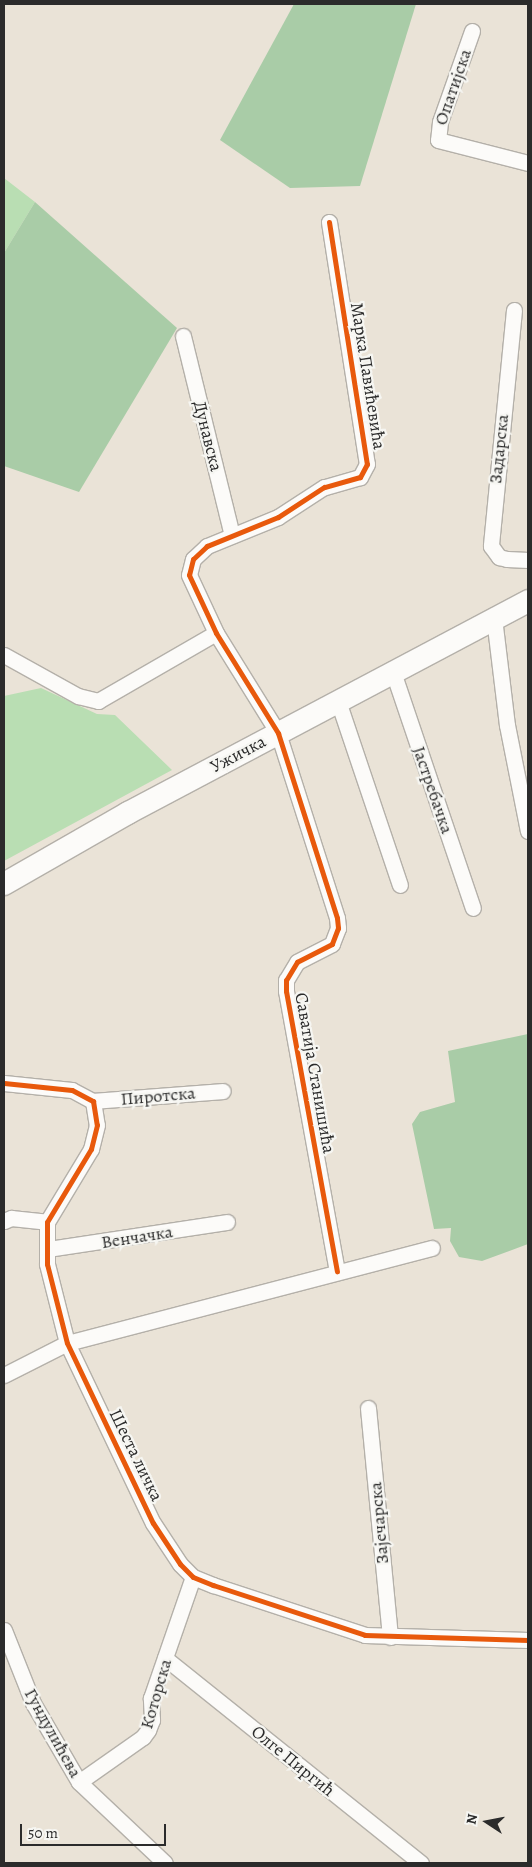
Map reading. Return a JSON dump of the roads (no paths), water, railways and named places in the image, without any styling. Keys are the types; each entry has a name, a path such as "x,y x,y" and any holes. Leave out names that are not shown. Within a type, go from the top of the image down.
{"main road":[{"name":"Ужичка","path":"4,884 278,733 528,601"}],"street":[{"name":"Опатијска","path":"472,31 440,122 438,140 528,163"},
{"name":"Марка Павићевића","path":"278,733 216,634 189,574 190,565 207,546 278,517 324,488 360,478 368,464 329,222"},
{"name":"Задарска","path":"514,310 491,546 499,557 507,560 528,560"},
{"name":"Дунавска","path":"183,336 232,536"},
{"path":"494,618 507,725 528,831"},
{"path":"4,655 78,696 98,701 216,634"},
{"name":"Јастребачка","path":"393,672 473,908"},
{"path":"338,702 400,884"},
{"name":"Саватија Станишића","path":"278,733 337,918 332,944 296,962 286,980 286,991 337,1271"},
{"path":"4,1082 64,1089 93,1101 97,1125 91,1149 47,1222 11,1218 4,1221"},
{"name":"Пиротска","path":"93,1101 223,1090"},
{"name":"Шеста личка","path":"47,1222 50,1276 67,1343 153,1523 180,1564 194,1576 340,1630 390,1637 528,1640"},
{"name":"Венчачка","path":"48,1249 227,1222"},
{"path":"4,1375 67,1343 337,1271 432,1248"},
{"name":"Зајечарска","path":"368,1408 390,1637"},
{"name":"Которска","path":"79,1782 143,1736 152,1720 151,1698 194,1576"},
{"name":"Гундулићева","path":"4,1630 33,1703 79,1782 165,1863"},
{"name":"Олге Пиргић","path":"165,1658 421,1863"}]}
